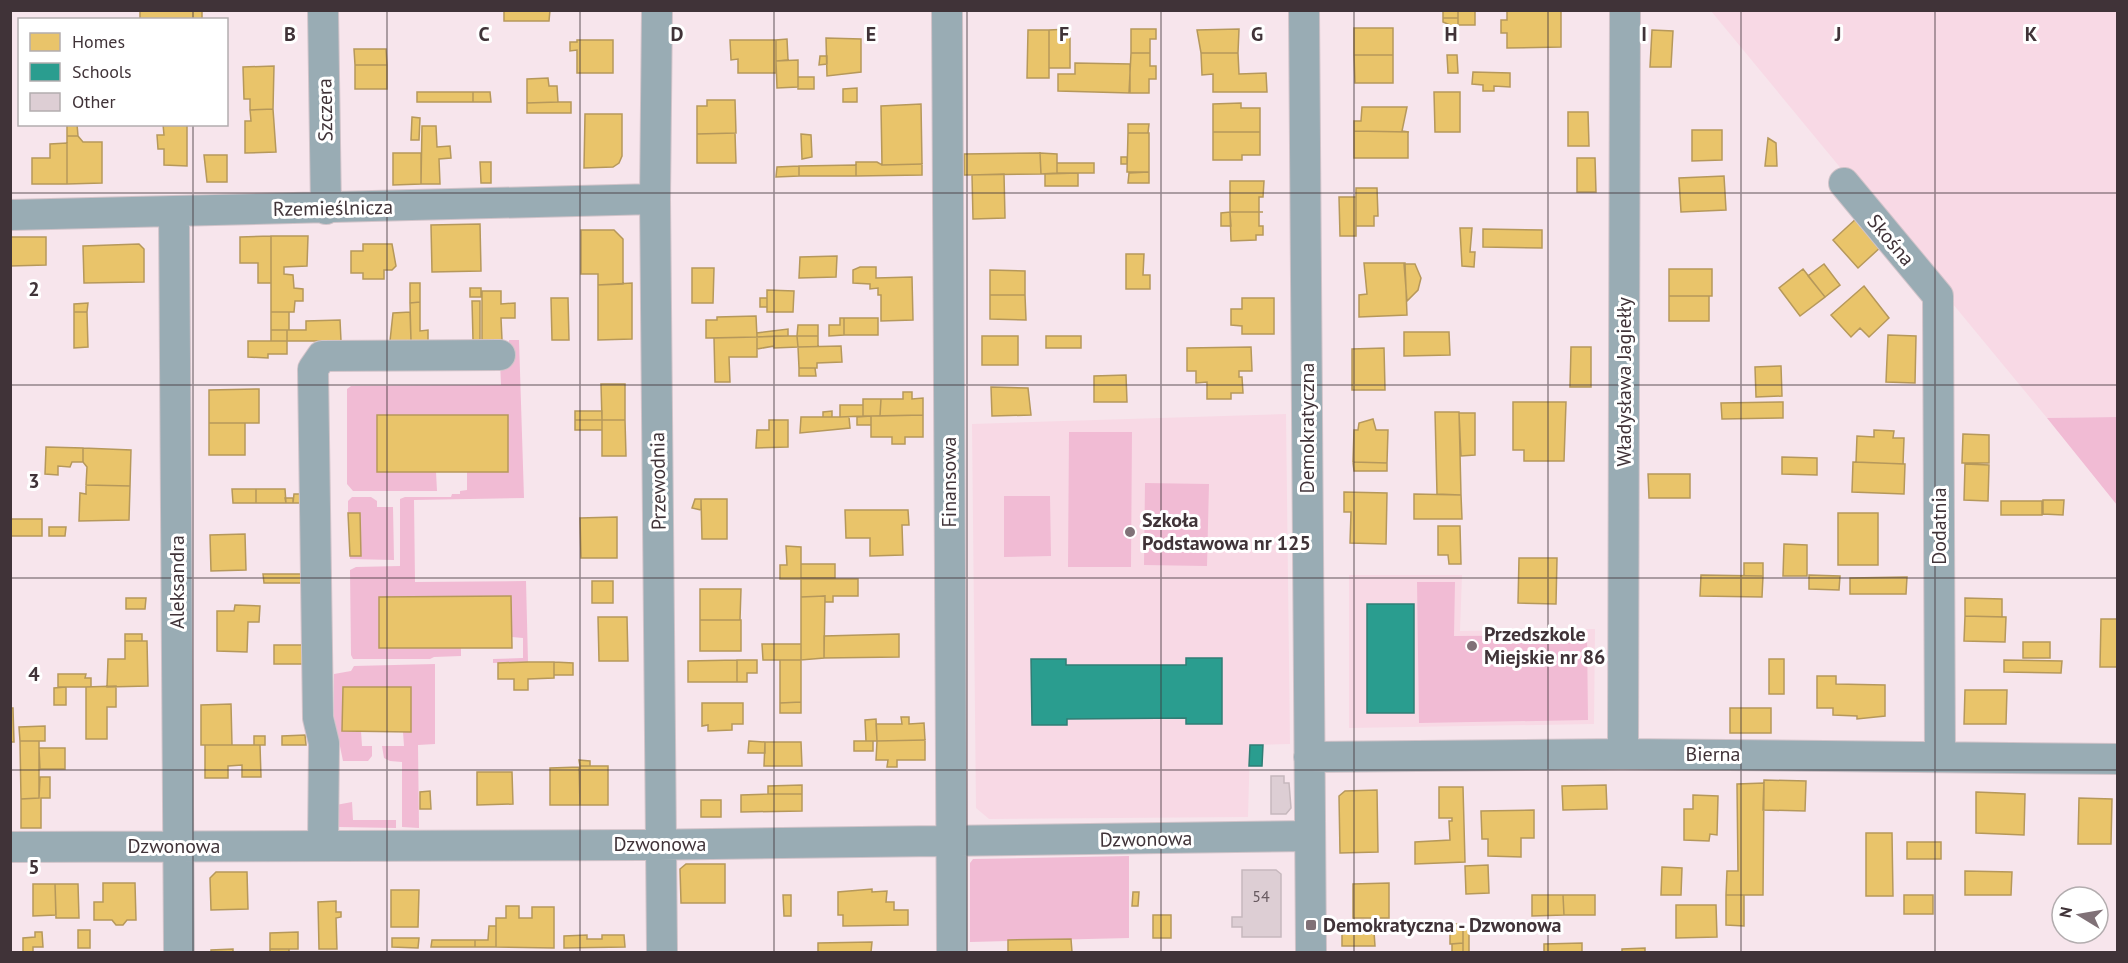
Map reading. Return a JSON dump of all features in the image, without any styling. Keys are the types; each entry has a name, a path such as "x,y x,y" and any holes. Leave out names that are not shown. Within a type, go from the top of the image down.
{"street":[{"name":"Szczera","path":"323,10 326,209"},
{"name":"Przewodnia","path":"657,10 655,199 662,952"},
{"name":"Finansowa","path":"947,10 952,952"},
{"name":"Demokratyczna","path":"1304,10 1311,952"},
{"name":"Władysława Jagiełły","path":"1623,754 1625,10"},
{"name":"Skośna","path":"1844,183 1938,296"},
{"name":"Rzemieślnicza","path":"10,215 326,209 655,199"},
{"name":"Aleksandra","path":"174,212 179,952"},
{"name":"Dodatnia","path":"1938,296 1940,756"},
{"path":"323,846 324,743 318,718 313,369 322,356 500,355"},
{"name":"Bierna","path":"1309,757 1623,754 2118,759"},
{"name":"Dzwonowa","path":"10,847 952,842 1310,836"}],"shaded area":[{"path":"1711,11 2117,11 2117,417 2047,418"},
{"path":"509,340 519,340 524,498 414,500 415,582 526,581 528,662 493,663 493,659 523,658 523,638 512,637 511,596 380,597 380,648 461,648 461,656 430,659 353,659 351,655 350,570 356,567 400,566 400,499 405,497 451,497 452,494 460,494 460,491 467,490 467,472 508,415 377,415 377,472 436,472 437,491 353,491 347,484 347,389 351,386 501,385 500,362 509,362"},
{"name":"Szkoła Podstawowa nr 125","path":"1286,414 1290,744 1250,745 1248,817 989,819 976,808 972,424"},
{"path":"2118,417 2117,505 2047,418"},
{"path":"1069,432 1132,432 1131,567 1068,567"},
{"path":"1145,483 1209,484 1207,566 1144,565"},
{"path":"1004,496 1050,496 1051,556 1004,557"},
{"path":"352,497 371,497 377,501 377,507 393,507 394,560 350,559 350,556 361,556 360,513 348,513 348,501"},
{"name":"Przedszkole Miejskie nr 86","path":"1349,575 1462,575 1460,631 1595,629 1594,724 1349,728"},
{"path":"1417,582 1455,582 1454,636 1587,635 1588,720 1419,723"},
{"path":"435,664 435,744 418,745 419,828 402,827 402,762 384,758 382,746 404,746 403,732 411,687 343,687 342,731 361,731 362,746 372,746 372,756 368,761 343,761 334,717 334,674 351,671 354,666"},
{"path":"352,802 353,820 396,820 396,828 339,827 336,805"},
{"path":"1129,856 1129,938 970,942 970,863 973,859"}],"building: Homes":[{"path":"140,10 202,10 202,18 140,18"},
{"path":"504,10 550,10 549,21 504,21"},
{"path":"1443,10 1458,10 1458,18 1443,18"},
{"path":"1458,10 1475,10 1475,25 1458,25"},
{"path":"1507,10 1561,10 1561,47 1507,48 1507,33 1501,33 1501,20 1507,20"},
{"path":"1443,18 1458,18 1458,36 1450,36 1450,25 1443,22"},
{"path":"1354,28 1393,28 1393,55 1354,55"},
{"path":"1070,29 1070,68 1049,68 1049,30"},
{"path":"1131,29 1156,29 1156,39 1150,39 1150,53 1131,53"},
{"path":"1239,29 1238,53 1201,53 1197,30"},
{"path":"1028,30 1049,30 1049,78 1027,78"},
{"path":"1652,30 1673,31 1671,67 1650,67"},
{"path":"826,38 861,39 861,72 827,76"},
{"path":"787,39 788,60 776,61 776,40"},
{"path":"577,40 613,40 613,73 577,73 577,50 570,51 570,42 577,42"},
{"path":"730,40 776,40 776,73 738,73 738,59 731,60"},
{"path":"354,49 386,49 387,65 355,65"},
{"path":"1131,53 1150,53 1150,66 1156,66 1156,79 1149,79 1149,93 1129,93"},
{"path":"1201,53 1238,53 1239,74 1266,73 1267,92 1213,92 1213,74 1202,75"},
{"path":"1354,55 1393,55 1393,83 1355,83"},
{"path":"1447,55 1457,55 1458,73 1448,73"},
{"path":"820,56 827,56 827,64 819,65"},
{"path":"798,60 798,87 777,88 776,61"},
{"path":"1075,63 1130,64 1130,93 1058,91 1058,74 1075,74"},
{"path":"355,65 387,65 387,89 355,89"},
{"path":"274,66 273,109 250,110 250,99 244,99 243,67"},
{"path":"1473,72 1510,73 1510,87 1494,86 1494,91 1483,91 1483,85 1472,84"},
{"path":"798,77 814,77 814,89 798,89"},
{"path":"548,78 549,86 557,86 558,102 527,103 527,79"},
{"path":"857,88 857,102 843,102 843,89"},
{"path":"417,92 473,92 473,102 417,102"},
{"path":"473,92 490,92 491,102 473,102"},
{"path":"1434,92 1460,92 1460,132 1435,132"},
{"path":"707,100 735,100 736,133 697,134 697,106 707,106"},
{"path":"571,102 571,113 527,113 527,103"},
{"path":"1241,103 1241,108 1260,108 1260,132 1213,132 1213,104"},
{"path":"921,104 922,164 882,165 881,106"},
{"path":"1362,107 1407,107 1402,131 1409,132 1354,131 1354,121 1361,121"},
{"path":"273,109 276,152 245,153 245,121 251,121 250,110"},
{"path":"1568,112 1588,112 1589,146 1568,146"},
{"path":"585,114 622,114 622,156 619,163 613,167 584,168"},
{"path":"412,117 420,118 419,140 411,140"},
{"path":"1128,124 1149,124 1148,133 1128,133"},
{"path":"67,126 77,126 78,136 67,136"},
{"path":"163,126 187,126 187,166 164,165 164,149 158,149 157,135 164,135"},
{"path":"422,126 436,126 437,147 450,146 451,158 439,159 440,184 421,184"},
{"path":"1692,130 1722,130 1722,160 1692,161"},
{"path":"1354,131 1408,132 1408,158 1354,158"},
{"path":"1213,132 1260,132 1260,155 1242,155 1242,160 1213,160"},
{"path":"735,133 736,163 697,163 697,134"},
{"path":"1128,133 1149,133 1149,172 1127,172"},
{"path":"801,134 811,135 812,157 802,159"},
{"path":"67,136 78,136 83,142 102,142 102,183 67,184"},
{"path":"1768,138 1776,143 1777,166 1765,166"},
{"path":"67,143 67,184 32,184 32,158 50,158 50,144"},
{"path":"393,153 421,153 421,184 393,185"},
{"path":"1040,153 1057,154 1057,173 1041,174"},
{"path":"1040,153 1041,174 964,175 964,154"},
{"path":"204,155 227,155 227,182 207,182"},
{"path":"1121,157 1127,157 1127,164 1121,164"},
{"path":"1577,158 1595,158 1596,192 1577,192"},
{"path":"480,162 491,162 491,183 481,183"},
{"path":"856,162 877,162 882,165 922,164 922,175 856,176"},
{"path":"1057,163 1094,163 1094,173 1057,173"},
{"path":"856,165 856,176 799,176 799,166"},
{"path":"799,166 799,176 776,177 777,167"},
{"path":"1149,172 1149,183 1128,183 1129,173"},
{"path":"1078,173 1078,186 1045,186 1045,174"},
{"path":"1004,174 1005,218 973,219 972,175"},
{"path":"1724,176 1726,210 1681,212 1679,178"},
{"path":"1230,181 1264,181 1263,197 1259,197 1259,212 1230,212"},
{"path":"1356,188 1377,188 1378,216 1374,216 1374,226 1356,226"},
{"path":"1339,197 1356,197 1356,236 1340,236"},
{"path":"1230,212 1231,226 1221,226 1221,213"},
{"path":"1230,212 1259,212 1259,226 1263,226 1263,235 1256,235 1256,240 1231,241"},
{"path":"1858,217 1883,245 1858,268 1833,240"},
{"path":"480,224 481,271 432,272 431,225"},
{"path":"1460,228 1472,228 1470,252 1475,252 1474,267 1462,266"},
{"path":"1483,229 1542,230 1542,248 1483,247"},
{"path":"581,230 614,230 623,239 623,284 598,285 598,274 581,274"},
{"path":"271,236 308,236 307,266 284,267 284,274 293,275 294,288 303,289 303,301 295,301 294,312 271,312"},
{"path":"271,236 271,283 258,283 258,263 240,263 240,237"},
{"path":"10,237 46,237 46,265 10,266"},
{"path":"139,244 144,249 144,282 84,283 83,246"},
{"path":"363,244 392,244 396,266 392,270 384,270 384,279 363,279 363,273 351,273 351,251 363,251"},
{"path":"1126,254 1144,254 1143,275 1150,275 1150,289 1126,289"},
{"path":"837,256 836,277 799,278 800,257"},
{"path":"1364,263 1405,263 1407,315 1359,317 1359,295 1367,294"},
{"path":"1404,264 1415,264 1421,278 1418,290 1407,301"},
{"path":"1824,264 1840,285 1825,297 1808,276"},
{"path":"860,267 876,267 876,278 912,277 913,320 881,321 881,295 878,295 878,288 870,289 870,284 853,283 853,270"},
{"path":"692,268 714,268 713,303 692,303"},
{"path":"1669,269 1712,269 1712,296 1669,296"},
{"path":"1803,269 1825,297 1800,316 1779,288"},
{"path":"990,270 1025,271 1025,295 990,295"},
{"path":"410,283 420,283 420,302 410,303"},
{"path":"632,283 632,339 598,340 598,285"},
{"path":"1864,286 1889,318 1869,337 1860,328 1851,337 1831,315"},
{"path":"470,288 481,288 481,297 470,297"},
{"path":"767,290 794,291 793,312 767,312"},
{"path":"482,291 501,291 501,304 515,303 515,318 501,318 502,340 482,340"},
{"path":"990,295 1025,295 1026,320 990,319"},
{"path":"1669,296 1709,296 1709,321 1669,321"},
{"path":"551,298 568,298 569,340 552,340"},
{"path":"760,298 767,298 767,307 760,307"},
{"path":"1242,298 1274,298 1274,334 1242,334 1242,326 1231,325 1231,309 1242,309"},
{"path":"472,301 480,301 480,340 473,340"},
{"path":"420,302 420,331 428,330 428,341 411,341 410,303"},
{"path":"88,303 87,312 74,312 74,304"},
{"path":"74,312 87,312 88,347 74,348"},
{"path":"271,312 289,312 289,330 271,330"},
{"path":"410,312 411,341 390,341 393,313"},
{"path":"756,316 757,337 706,338 706,320 717,320 717,317"},
{"path":"840,318 844,318 844,335 829,336 829,325 840,325"},
{"path":"844,318 878,318 878,335 844,335"},
{"path":"340,320 341,341 287,341 287,330 306,330 306,321"},
{"path":"798,325 818,325 818,336 797,336"},
{"path":"788,329 788,336 757,337 757,333"},
{"path":"271,330 287,330 287,341 271,341"},
{"path":"1404,332 1449,332 1450,355 1404,356"},
{"path":"1888,335 1916,336 1915,383 1886,382"},
{"path":"774,336 797,336 798,347 774,348"},
{"path":"774,336 774,346 757,349 757,337"},
{"path":"797,336 818,336 818,347 798,347"},
{"path":"982,336 1018,336 1018,365 982,365"},
{"path":"1046,336 1081,336 1081,348 1046,348"},
{"path":"757,337 757,357 729,357 730,382 715,382 714,338"},
{"path":"248,341 287,341 287,354 268,354 268,358 248,357"},
{"path":"841,346 842,362 817,363 817,368 799,368 798,347"},
{"path":"1251,347 1252,371 1239,371 1239,377 1242,377 1243,393 1231,393 1231,399 1207,399 1207,382 1196,383 1196,371 1187,371 1187,348"},
{"path":"1571,347 1591,347 1591,387 1570,387"},
{"path":"1384,348 1385,390 1352,390 1352,349"},
{"path":"1781,366 1782,396 1756,397 1755,367"},
{"path":"799,368 815,368 816,376 799,376"},
{"path":"1126,375 1127,402 1094,402 1094,376"},
{"path":"601,384 625,384 625,420 602,420"},
{"path":"991,387 1028,388 1031,415 992,416"},
{"path":"259,389 259,423 209,423 209,390"},
{"path":"903,392 912,392 912,399 923,398 923,415 880,416 881,399 903,399"},
{"path":"863,399 881,399 880,416 863,416"},
{"path":"1513,402 1566,402 1564,461 1524,461 1524,450 1513,450"},
{"path":"1783,402 1783,418 1722,419 1721,403"},
{"path":"840,405 863,405 863,416 840,417"},
{"path":"575,411 602,411 602,420 575,420"},
{"path":"832,411 832,417 823,417 823,412"},
{"path":"1435,412 1459,412 1461,495 1437,494"},
{"path":"1459,413 1475,413 1475,455 1461,456"},
{"path":"377,415 508,415 508,472 377,472"},
{"path":"923,415 923,437 905,437 905,444 892,444 892,437 871,437 871,416"},
{"path":"871,416 871,425 857,425 857,417"},
{"path":"801,417 849,417 850,428 800,433"},
{"path":"1373,419 1376,430 1388,430 1387,463 1353,462 1354,430 1358,430 1359,423"},
{"path":"575,420 602,420 602,430 575,430"},
{"path":"602,420 625,420 626,456 602,456"},
{"path":"769,420 788,420 788,447 756,448 757,430 769,430"},
{"path":"209,423 245,423 245,455 209,455"},
{"path":"1874,430 1894,431 1893,438 1904,438 1903,464 1856,462 1857,436 1874,437"},
{"path":"1963,434 1989,435 1989,463 1962,463"},
{"path":"46,447 83,448 83,462 72,462 70,467 58,466 58,475 45,474"},
{"path":"83,448 131,450 130,486 86,485 87,467 83,462"},
{"path":"1782,457 1817,458 1817,475 1782,474"},
{"path":"1353,462 1387,463 1387,471 1354,471"},
{"path":"1853,462 1905,464 1904,494 1852,492"},
{"path":"1965,464 1989,465 1988,501 1964,500"},
{"path":"1648,474 1690,474 1690,498 1649,498"},
{"path":"86,485 130,486 129,520 79,521 80,493 86,494"},
{"path":"232,489 256,489 256,503 233,503"},
{"path":"256,489 285,489 286,503 256,503"},
{"path":"1344,492 1387,493 1386,544 1350,543 1351,512 1344,512"},
{"path":"294,494 300,494 300,503 293,503"},
{"path":"1414,494 1461,495 1462,519 1414,519"},
{"path":"285,498 293,498 293,503 286,503"},
{"path":"695,499 701,499 701,510 692,508"},
{"path":"701,499 727,499 727,539 702,539"},
{"path":"2043,500 2064,500 2063,515 2043,514"},
{"path":"2001,501 2042,501 2042,515 2001,515"},
{"path":"845,510 908,510 909,525 902,525 903,555 870,556 870,538 846,538"},
{"path":"348,513 360,513 361,556 350,556"},
{"path":"1838,513 1878,513 1878,565 1838,565"},
{"path":"617,517 617,558 581,558 580,518"},
{"path":"10,519 42,519 42,536 10,536"},
{"path":"1438,526 1460,526 1461,564 1449,564 1448,555 1438,555"},
{"path":"49,527 66,527 65,536 49,536"},
{"path":"245,534 246,570 211,571 210,535"},
{"path":"1784,544 1807,545 1807,576 1783,576"},
{"path":"786,546 801,547 801,579 780,579 780,565 787,565"},
{"path":"1519,558 1557,558 1556,604 1518,603"},
{"path":"1744,563 1763,563 1763,576 1744,576"},
{"path":"801,564 835,564 835,578 801,578"},
{"path":"263,574 301,574 302,583 264,583"},
{"path":"1701,575 1763,576 1762,597 1700,596"},
{"path":"1809,575 1840,576 1839,590 1809,589"},
{"path":"1907,577 1906,594 1850,594 1850,578"},
{"path":"801,579 858,579 858,596 833,596 833,602 825,602 825,596 801,597"},
{"path":"592,581 613,581 613,603 592,603"},
{"path":"700,589 741,589 740,620 700,620"},
{"path":"511,596 512,648 379,648 379,597"},
{"path":"825,596 824,658 801,660 801,597"},
{"path":"126,598 146,598 145,609 126,609"},
{"path":"1965,598 2002,599 2002,617 1965,616"},
{"path":"235,605 260,606 259,622 248,622 247,652 217,651 217,611 234,611"},
{"path":"1965,616 2006,617 2005,642 1964,641"},
{"path":"598,617 627,617 628,661 599,661"},
{"path":"2101,619 2118,619 2118,667 2100,667"},
{"path":"700,620 741,620 741,651 700,651"},
{"path":"125,634 142,634 142,641 125,641"},
{"path":"899,634 899,657 824,658 824,636"},
{"path":"125,641 147,641 148,686 107,687 108,659 125,659"},
{"path":"2023,642 2050,642 2050,658 2023,658"},
{"path":"762,644 801,644 801,660 763,660"},
{"path":"274,645 306,645 306,664 274,664"},
{"path":"1769,659 1784,659 1784,694 1769,694"},
{"path":"737,660 737,682 688,682 688,661"},
{"path":"737,660 757,660 757,673 747,673 747,682 737,682"},
{"path":"780,660 801,660 801,702 780,703"},
{"path":"2004,660 2062,661 2061,673 2004,672"},
{"path":"554,662 554,678 528,679 528,690 514,690 514,679 498,679 498,663"},
{"path":"554,662 573,663 573,675 554,675"},
{"path":"58,674 86,674 85,678 91,678 91,687 58,687"},
{"path":"1817,676 1836,676 1836,684 1885,685 1885,716 1857,719 1857,716 1833,715 1833,708 1817,708"},
{"path":"116,686 116,707 107,707 107,739 86,739 86,687"},
{"path":"66,687 66,705 54,705 54,688"},
{"path":"343,687 411,687 411,732 342,731"},
{"path":"1965,690 2007,690 2006,724 1964,724"},
{"path":"801,702 801,713 780,713 780,703"},
{"path":"702,703 743,703 743,724 732,724 732,730 708,731 708,725 702,726"},
{"path":"231,704 232,745 201,745 201,705"},
{"path":"10,708 13,708 14,742 10,742"},
{"path":"1730,708 1771,708 1771,733 1730,733"},
{"path":"901,717 909,717 909,724 924,723 925,740 877,741 876,724 902,724"},
{"path":"876,719 877,741 866,741 865,720"},
{"path":"45,726 45,741 20,741 19,727"},
{"path":"305,735 306,745 282,745 282,736"},
{"path":"254,736 265,736 265,745 254,745"},
{"path":"925,740 925,760 897,760 897,767 887,767 888,760 876,760 877,741"},
{"path":"20,741 39,741 39,798 21,799"},
{"path":"749,741 765,742 765,753 748,753"},
{"path":"854,741 873,741 873,751 854,751"},
{"path":"765,742 801,742 802,766 764,766"},
{"path":"205,745 260,745 261,777 242,777 242,765 228,766 228,778 205,778"},
{"path":"39,748 65,748 65,769 40,769"},
{"path":"579,760 590,761 590,766 580,766"},
{"path":"580,766 608,766 608,805 580,805"},
{"path":"579,767 580,805 550,805 550,768"},
{"path":"477,772 512,772 513,804 477,805"},
{"path":"40,777 50,777 50,798 41,798 41,828 21,828 21,799 39,798"},
{"path":"1764,780 1806,781 1805,811 1763,810"},
{"path":"1764,783 1763,895 1726,895 1727,871 1738,871 1737,784"},
{"path":"802,785 802,794 768,794 768,786"},
{"path":"1606,785 1607,809 1563,810 1562,786"},
{"path":"1439,787 1463,787 1465,862 1415,864 1415,842 1450,840 1449,821 1452,821 1452,818 1439,818"},
{"path":"1377,790 1378,852 1340,853 1339,796 1345,791"},
{"path":"430,791 431,809 420,809 420,792"},
{"path":"1976,792 2025,794 2024,835 1976,833"},
{"path":"802,794 802,811 741,812 741,795"},
{"path":"1693,795 1718,796 1717,835 1710,834 1709,841 1684,840 1684,809 1693,809"},
{"path":"2079,798 2112,799 2111,844 2078,844"},
{"path":"701,800 721,800 721,817 701,817"},
{"path":"1534,810 1534,838 1521,838 1521,857 1488,856 1488,839 1482,839 1481,811"},
{"path":"1866,833 1892,833 1893,896 1866,896"},
{"path":"1907,842 1941,842 1941,859 1907,859"},
{"path":"686,864 725,864 725,903 681,903 680,869"},
{"path":"1488,865 1489,893 1466,894 1465,866"},
{"path":"1662,867 1682,868 1681,895 1661,895"},
{"path":"1965,871 2012,872 2011,895 1965,895"},
{"path":"216,872 247,872 248,909 211,910 210,878"},
{"path":"103,883 135,883 136,920 127,920 123,925 116,925 112,920 94,920 94,902 103,902"},
{"path":"1389,883 1389,918 1353,918 1353,884"},
{"path":"33,884 55,884 56,915 33,916"},
{"path":"55,884 78,884 79,918 56,918"},
{"path":"872,889 872,892 887,891 886,902 894,902 894,910 908,910 908,925 843,926 843,915 838,915 838,892"},
{"path":"391,890 419,890 418,927 391,927"},
{"path":"1133,892 1139,892 1138,906 1132,906"},
{"path":"783,895 791,895 791,916 784,916"},
{"path":"1532,895 1563,895 1564,915 1532,916"},
{"path":"1563,895 1595,895 1595,915 1564,915"},
{"path":"1726,895 1744,895 1744,926 1726,925"},
{"path":"1904,895 1933,895 1933,914 1904,914"},
{"path":"336,901 336,912 341,912 341,917 336,918 337,949 319,949 318,902"},
{"path":"1676,905 1716,905 1717,937 1676,938"},
{"path":"506,906 519,906 519,918 532,918 532,907 554,907 554,948 496,947 496,918 506,918"},
{"path":"1153,915 1171,915 1171,938 1153,938"},
{"path":"1450,924 1463,924 1463,943 1450,944"},
{"path":"489,926 496,926 496,947 475,947 475,940 488,940"},
{"path":"1463,929 1469,929 1469,952 1463,952"},
{"path":"78,930 90,930 90,948 78,948"},
{"path":"35,932 42,932 43,947 33,947 33,952 23,952 23,938 35,937"},
{"path":"298,932 298,949 270,949 270,933"},
{"path":"1342,932 1374,932 1375,946 1342,946"},
{"path":"587,935 587,939 602,939 602,935 624,935 625,947 564,948 564,936"},
{"path":"392,938 419,938 418,948 392,947"},
{"path":"1071,939 1072,952 1008,952 1008,940"},
{"path":"432,940 475,940 475,947 431,947"},
{"path":"872,942 871,952 818,952 818,943"},
{"path":"1463,943 1463,952 1452,952 1452,944"},
{"path":"1582,943 1582,952 1544,952 1544,944"},
{"path":"1645,948 1645,952 1622,952 1622,949"},
{"path":"233,949 233,952 211,952 211,950"},
{"path":"270,949 289,949 289,952 270,952"}],"building: Schools":[{"path":"1367,604 1414,604 1414,713 1367,713"},
{"path":"1186,658 1222,658 1222,724 1186,724 1186,718 1067,719 1067,725 1032,725 1031,659 1066,659 1066,665 1186,665"},
{"path":"1250,745 1263,745 1262,766 1249,766"}],"building: Other":[{"path":"1271,776 1284,776 1284,783 1289,783 1291,808 1286,814 1271,814"},
{"path":"1242,870 1276,870 1281,874 1281,937 1242,937 1242,927 1232,927 1232,917 1242,917"}],"place":[{"name":"Szkoła Podstawowa nr 125","path":"1130,532"},
{"name":"Przedszkole Miejskie nr 86","path":"1472,646"},
{"name":"Demokratyczna - Dzwonowa","path":"1311,925"}]}
